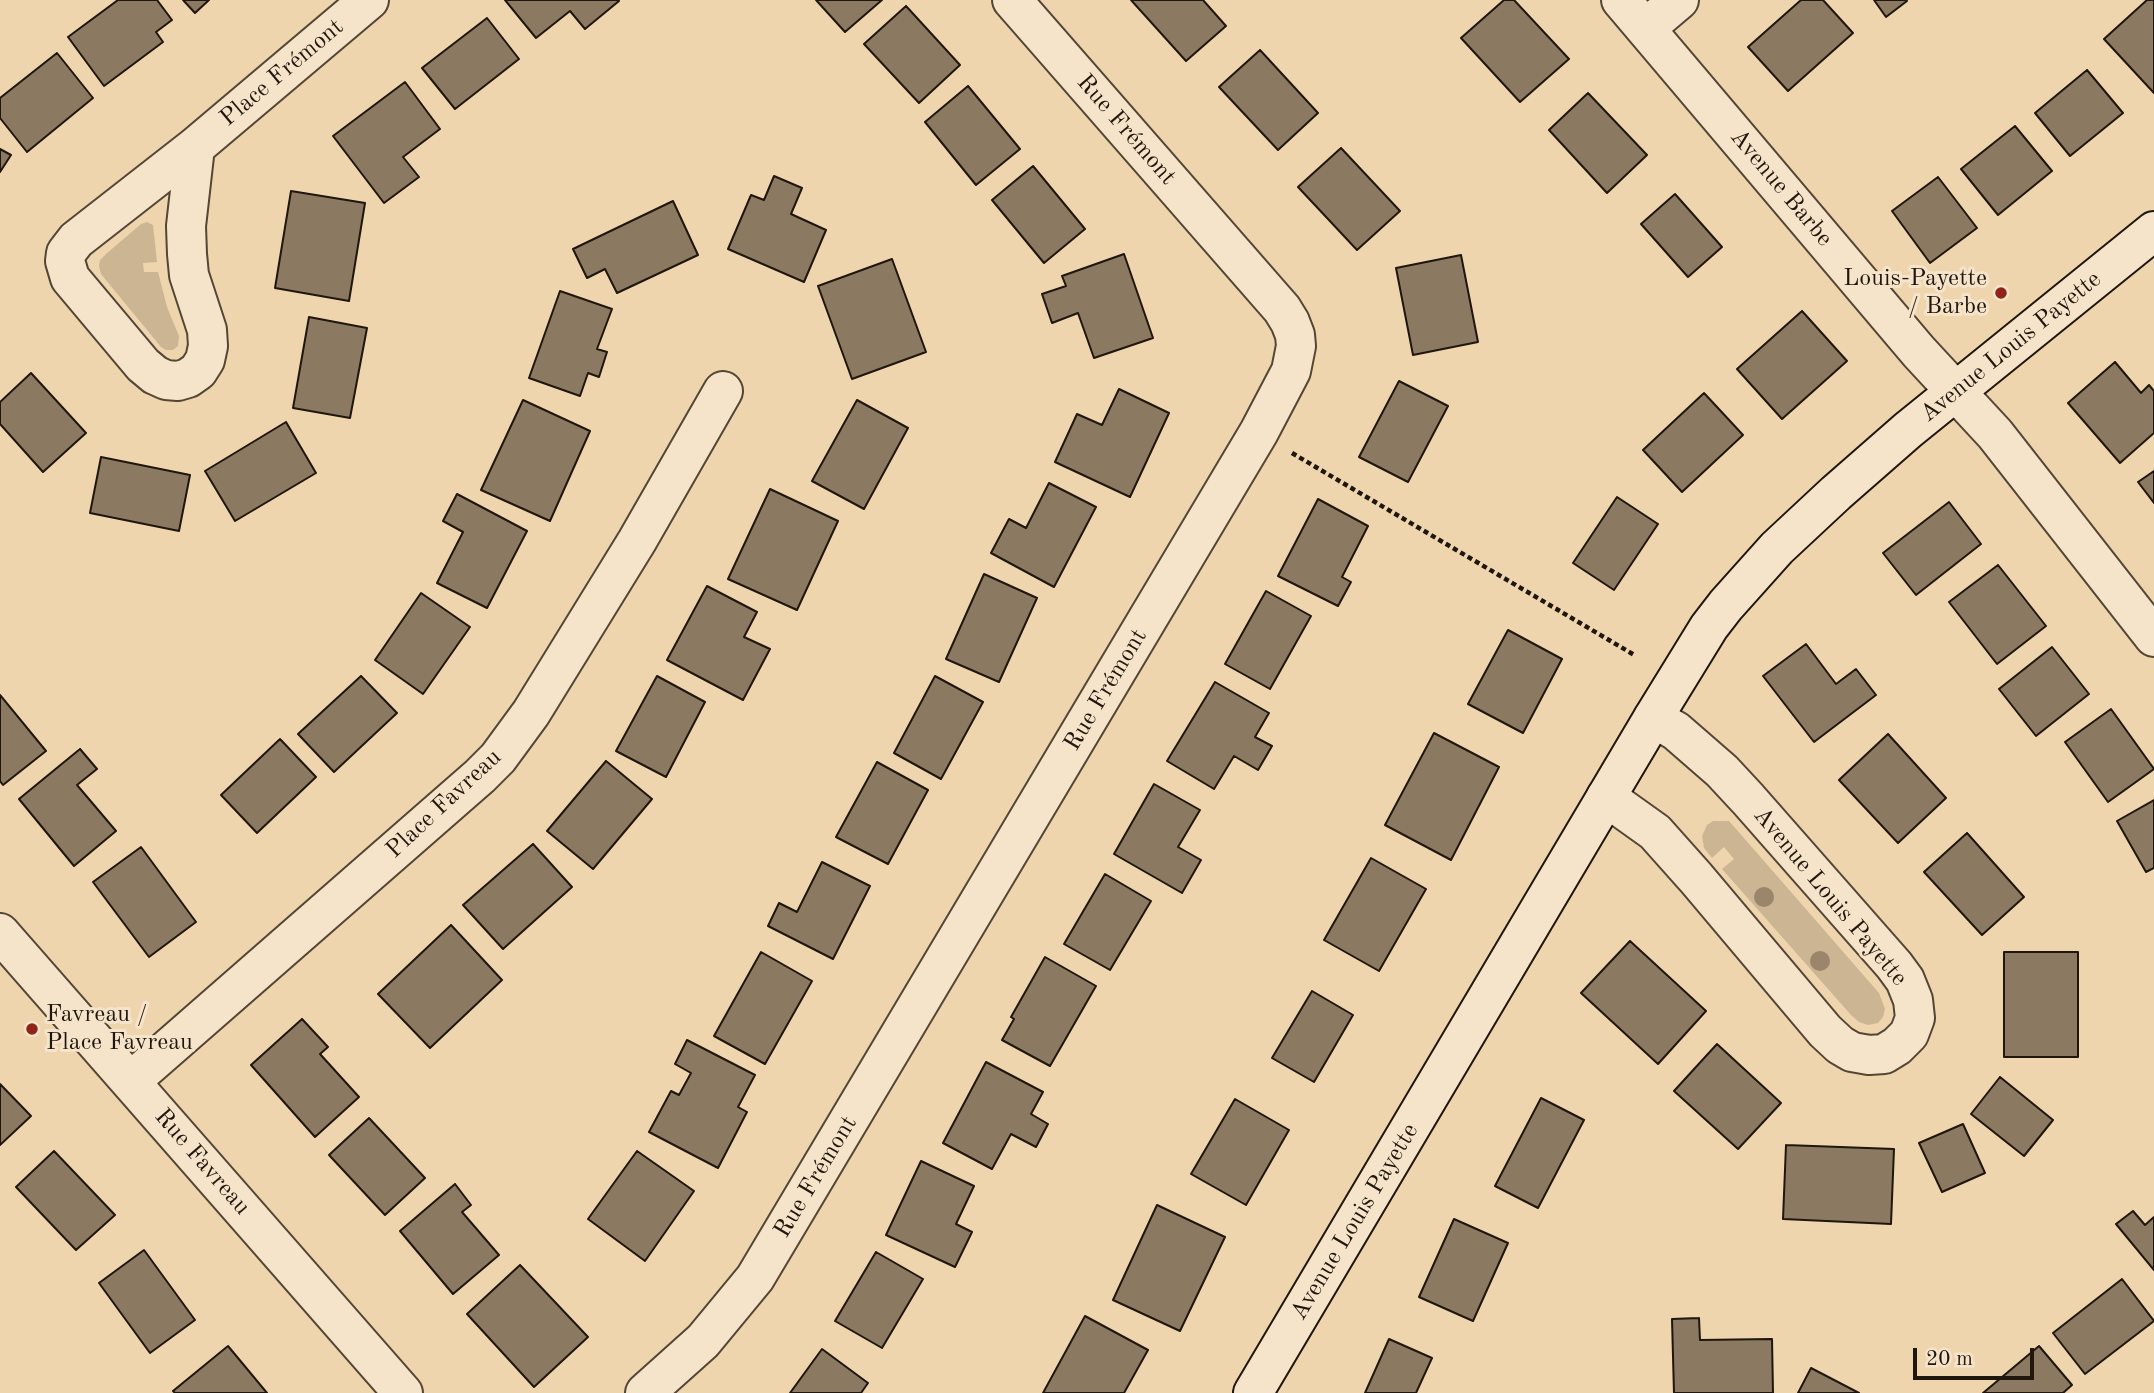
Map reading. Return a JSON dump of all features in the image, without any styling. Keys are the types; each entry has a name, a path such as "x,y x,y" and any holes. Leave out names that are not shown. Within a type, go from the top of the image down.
{"street":[{"name":"Place Frémont","path":"195,147 186,226 187,254 208,346 205,360 198,371 178,381 166,380 155,375 135,355 70,278 65,261 66,253 76,240 195,147 369,0"},
{"name":"Rue Frémont","path":"645,1393 703,1341 761,1268 1252,444 1291,371 1296,346 1290,322 1282,309 1012,0"},
{"name":"Avenue Barbe","path":"1621,0 1919,352 2007,448 2154,637"},
{"path":"1646,28 1679,0"},
{"name":"Avenue Louis Payette","path":"1253,1393 1605,797 1709,627 1742,585 1836,492 2154,231"},
{"name":"Place Favreau","path":"131,1081 498,758 531,713 616,575 723,391"},
{"name":"Avenue Louis Payette","path":"1605,797 1655,832 1825,1031 1840,1045 1852,1052 1884,1054 1909,1034 1916,1018 1913,1000 1905,980 1894,965 1722,771 1676,731 1653,718"},
{"name":"Rue Favreau","path":"0,933 403,1393"}],"path":[{"path":"1286,449 1636,656"}],"shaded area":[{"path":"147,222 153,225 157,262 143,263 144,272 158,272 167,307 179,336 178,346 173,350 161,347 101,274 99,266 100,260 106,254 141,224"},
{"path":"1713,821 1729,821 1879,993 1885,1009 1878,1023 1868,1025 1851,1015 1722,869 1734,859 1724,847 1712,858 1704,848 1702,836 1707,825"}],"building":[{"path":"118,0 157,0 172,20 156,32 163,42 104,86 68,37"},
{"path":"183,0 209,0 195,13"},
{"path":"505,0 619,1 585,29 570,11 536,38"},
{"path":"816,0 882,0 845,32"},
{"path":"1131,0 1203,0 1226,26 1186,61"},
{"path":"1504,0 1514,0 1569,59 1520,102 1461,38"},
{"path":"1801,0 1823,0 1853,33 1788,91 1748,47"},
{"path":"1874,0 1906,0 1907,1 1886,17"},
{"path":"2147,0 2154,0 2154,93 2104,39"},
{"path":"906,6 960,65 919,103 864,44"},
{"path":"487,18 519,59 455,109 422,68"},
{"path":"1260,50 1318,113 1278,150 1219,87"},
{"path":"57,53 93,98 27,152 0,118 0,98"},
{"path":"2087,70 2123,113 2070,156 2035,113"},
{"path":"405,82 440,129 403,157 419,177 384,203 333,136"},
{"path":"968,86 1020,149 976,185 925,122"},
{"path":"1588,93 1647,155 1607,193 1549,130"},
{"path":"2015,126 2052,171 1998,215 1961,169"},
{"path":"1341,148 1400,211 1357,250 1298,187"},
{"path":"0,149 11,155 0,172"},
{"path":"1033,166 1085,229 1044,263 992,200"},
{"path":"774,176 802,188 791,214 826,230 804,282 728,249 751,195 764,200"},
{"path":"1938,177 1977,228 1930,263 1892,211"},
{"path":"291,191 365,203 349,301 275,288"},
{"path":"1675,194 1722,247 1688,277 1641,224"},
{"path":"673,201 698,255 617,293 605,269 587,278 573,249"},
{"path":"1124,254 1153,338 1094,358 1078,313 1052,323 1042,294 1066,286 1062,276"},
{"path":"1461,255 1478,342 1413,355 1396,268"},
{"path":"892,259 926,352 852,379 818,286"},
{"path":"560,291 612,309 597,349 607,352 599,377 588,373 580,396 529,378"},
{"path":"1802,311 1847,361 1782,419 1737,369"},
{"path":"309,317 367,328 350,418 293,408"},
{"path":"2115,362 2141,393 2149,385 2154,391 2154,433 2120,463 2068,403"},
{"path":"31,373 86,433 43,472 0,424 0,402"},
{"path":"1399,381 1448,406 1408,482 1359,457"},
{"path":"1119,389 1169,413 1130,497 1055,462 1077,414 1102,425"},
{"path":"1704,393 1743,435 1682,492 1643,450"},
{"path":"523,400 590,431 550,521 481,490"},
{"path":"857,400 908,428 864,509 812,481"},
{"path":"286,422 316,473 235,521 205,471"},
{"path":"101,457 190,475 179,531 90,513"},
{"path":"2154,471 2154,503 2138,482"},
{"path":"1049,483 1096,507 1054,587 991,553 1009,519 1026,528"},
{"path":"770,489 838,521 797,610 728,579"},
{"path":"457,494 527,531 487,608 437,583 463,532 443,521"},
{"path":"1617,497 1658,524 1614,590 1573,563"},
{"path":"1318,499 1368,526 1342,577 1351,582 1338,606 1278,576"},
{"path":"1949,502 1981,544 1916,595 1883,553"},
{"path":"1998,565 2046,626 1997,664 1949,602"},
{"path":"984,574 1037,598 999,682 946,659"},
{"path":"707,586 757,612 744,637 770,649 743,700 667,660"},
{"path":"1266,591 1311,616 1270,689 1225,664"},
{"path":"421,593 470,627 423,694 375,660"},
{"path":"1508,630 1562,659 1523,733 1468,704"},
{"path":"1806,644 1836,684 1856,669 1876,695 1814,742 1763,676"},
{"path":"2052,647 2089,694 2036,736 1999,689"},
{"path":"361,676 397,713 334,772 298,734"},
{"path":"657,676 705,702 666,777 616,751"},
{"path":"935,676 983,702 941,779 894,753"},
{"path":"1215,682 1269,713 1255,737 1272,746 1258,770 1234,756 1214,789 1167,761"},
{"path":"0,695 46,751 3,785 0,781"},
{"path":"2111,709 2154,769 2108,802 2065,742"},
{"path":"1434,733 1499,767 1451,860 1385,825"},
{"path":"1888,734 1946,798 1898,843 1839,780"},
{"path":"280,739 316,777 257,833 221,795"},
{"path":"80,749 97,769 77,785 116,831 74,866 19,799"},
{"path":"606,761 652,799 593,869 547,831"},
{"path":"877,762 928,790 888,864 836,837"},
{"path":"1154,784 1200,810 1178,847 1201,860 1182,893 1114,854"},
{"path":"2154,800 2154,868 2146,872 2117,821"},
{"path":"1967,833 2024,897 1982,935 1924,872"},
{"path":"533,844 572,887 503,949 463,905"},
{"path":"141,847 196,922 149,957 93,882"},
{"path":"1371,858 1426,889 1379,971 1324,940"},
{"path":"822,862 870,886 833,959 768,926 779,903 797,912"},
{"path":"1105,874 1151,901 1110,970 1064,944"},
{"path":"451,925 502,980 430,1048 378,994"},
{"path":"1630,941 1706,1011 1658,1064 1581,993"},
{"path":"761,952 812,981 765,1064 714,1036"},
{"path":"2004,952 2078,952 2078,1057 2004,1057"},
{"path":"1045,957 1096,986 1050,1066 1002,1040 1014,1019 1011,1017"},
{"path":"1312,991 1353,1015 1314,1082 1272,1058"},
{"path":"302,1019 328,1047 320,1054 359,1097 315,1137 251,1065"},
{"path":"687,1040 755,1075 738,1107 747,1112 718,1168 649,1132 671,1091 679,1095 691,1073 675,1064"},
{"path":"1717,1044 1781,1103 1738,1149 1674,1091"},
{"path":"986,1062 1043,1092 1031,1114 1048,1124 1036,1147 1011,1134 992,1169 943,1143"},
{"path":"2000,1077 2053,1120 2024,1156 1971,1114"},
{"path":"0,1084 31,1116 0,1145"},
{"path":"1541,1098 1584,1120 1538,1208 1495,1186"},
{"path":"1235,1099 1289,1130 1246,1205 1191,1174"},
{"path":"369,1118 425,1178 385,1215 329,1155"},
{"path":"1963,1124 1985,1173 1942,1192 1919,1143"},
{"path":"1786,1145 1894,1149 1891,1224 1783,1219"},
{"path":"54,1151 115,1215 76,1250 16,1187"},
{"path":"637,1151 694,1191 645,1261 588,1219"},
{"path":"921,1161 974,1186 956,1224 972,1232 955,1267 886,1235"},
{"path":"455,1184 471,1205 462,1212 499,1255 453,1294 400,1231"},
{"path":"1157,1205 1225,1237 1180,1331 1113,1300"},
{"path":"2133,1211 2145,1225 2154,1217 2154,1270 2116,1224"},
{"path":"1454,1219 1508,1243 1473,1321 1419,1297"},
{"path":"144,1250 195,1320 150,1353 99,1283"},
{"path":"876,1252 923,1279 882,1348 835,1321"},
{"path":"520,1265 588,1337 534,1387 467,1314"},
{"path":"2122,1279 2154,1321 2085,1374 2053,1333"},
{"path":"1085,1316 1148,1350 1124,1393 1043,1393"},
{"path":"1699,1318 1700,1340 1772,1339 1773,1393 1674,1393 1672,1319"},
{"path":"1389,1339 1432,1358 1416,1393 1365,1393"},
{"path":"228,1346 267,1393 173,1391"},
{"path":"2039,1346 2072,1385 2063,1393 1983,1393"},
{"path":"822,1349 868,1383 861,1393 790,1393"},
{"path":"1811,1368 1859,1393 1798,1393"}],"place":[{"name":"Louis-Payette / Barbe","path":"2001,293"},
{"name":"Favreau / Place Favreau","path":"32,1029"}]}
